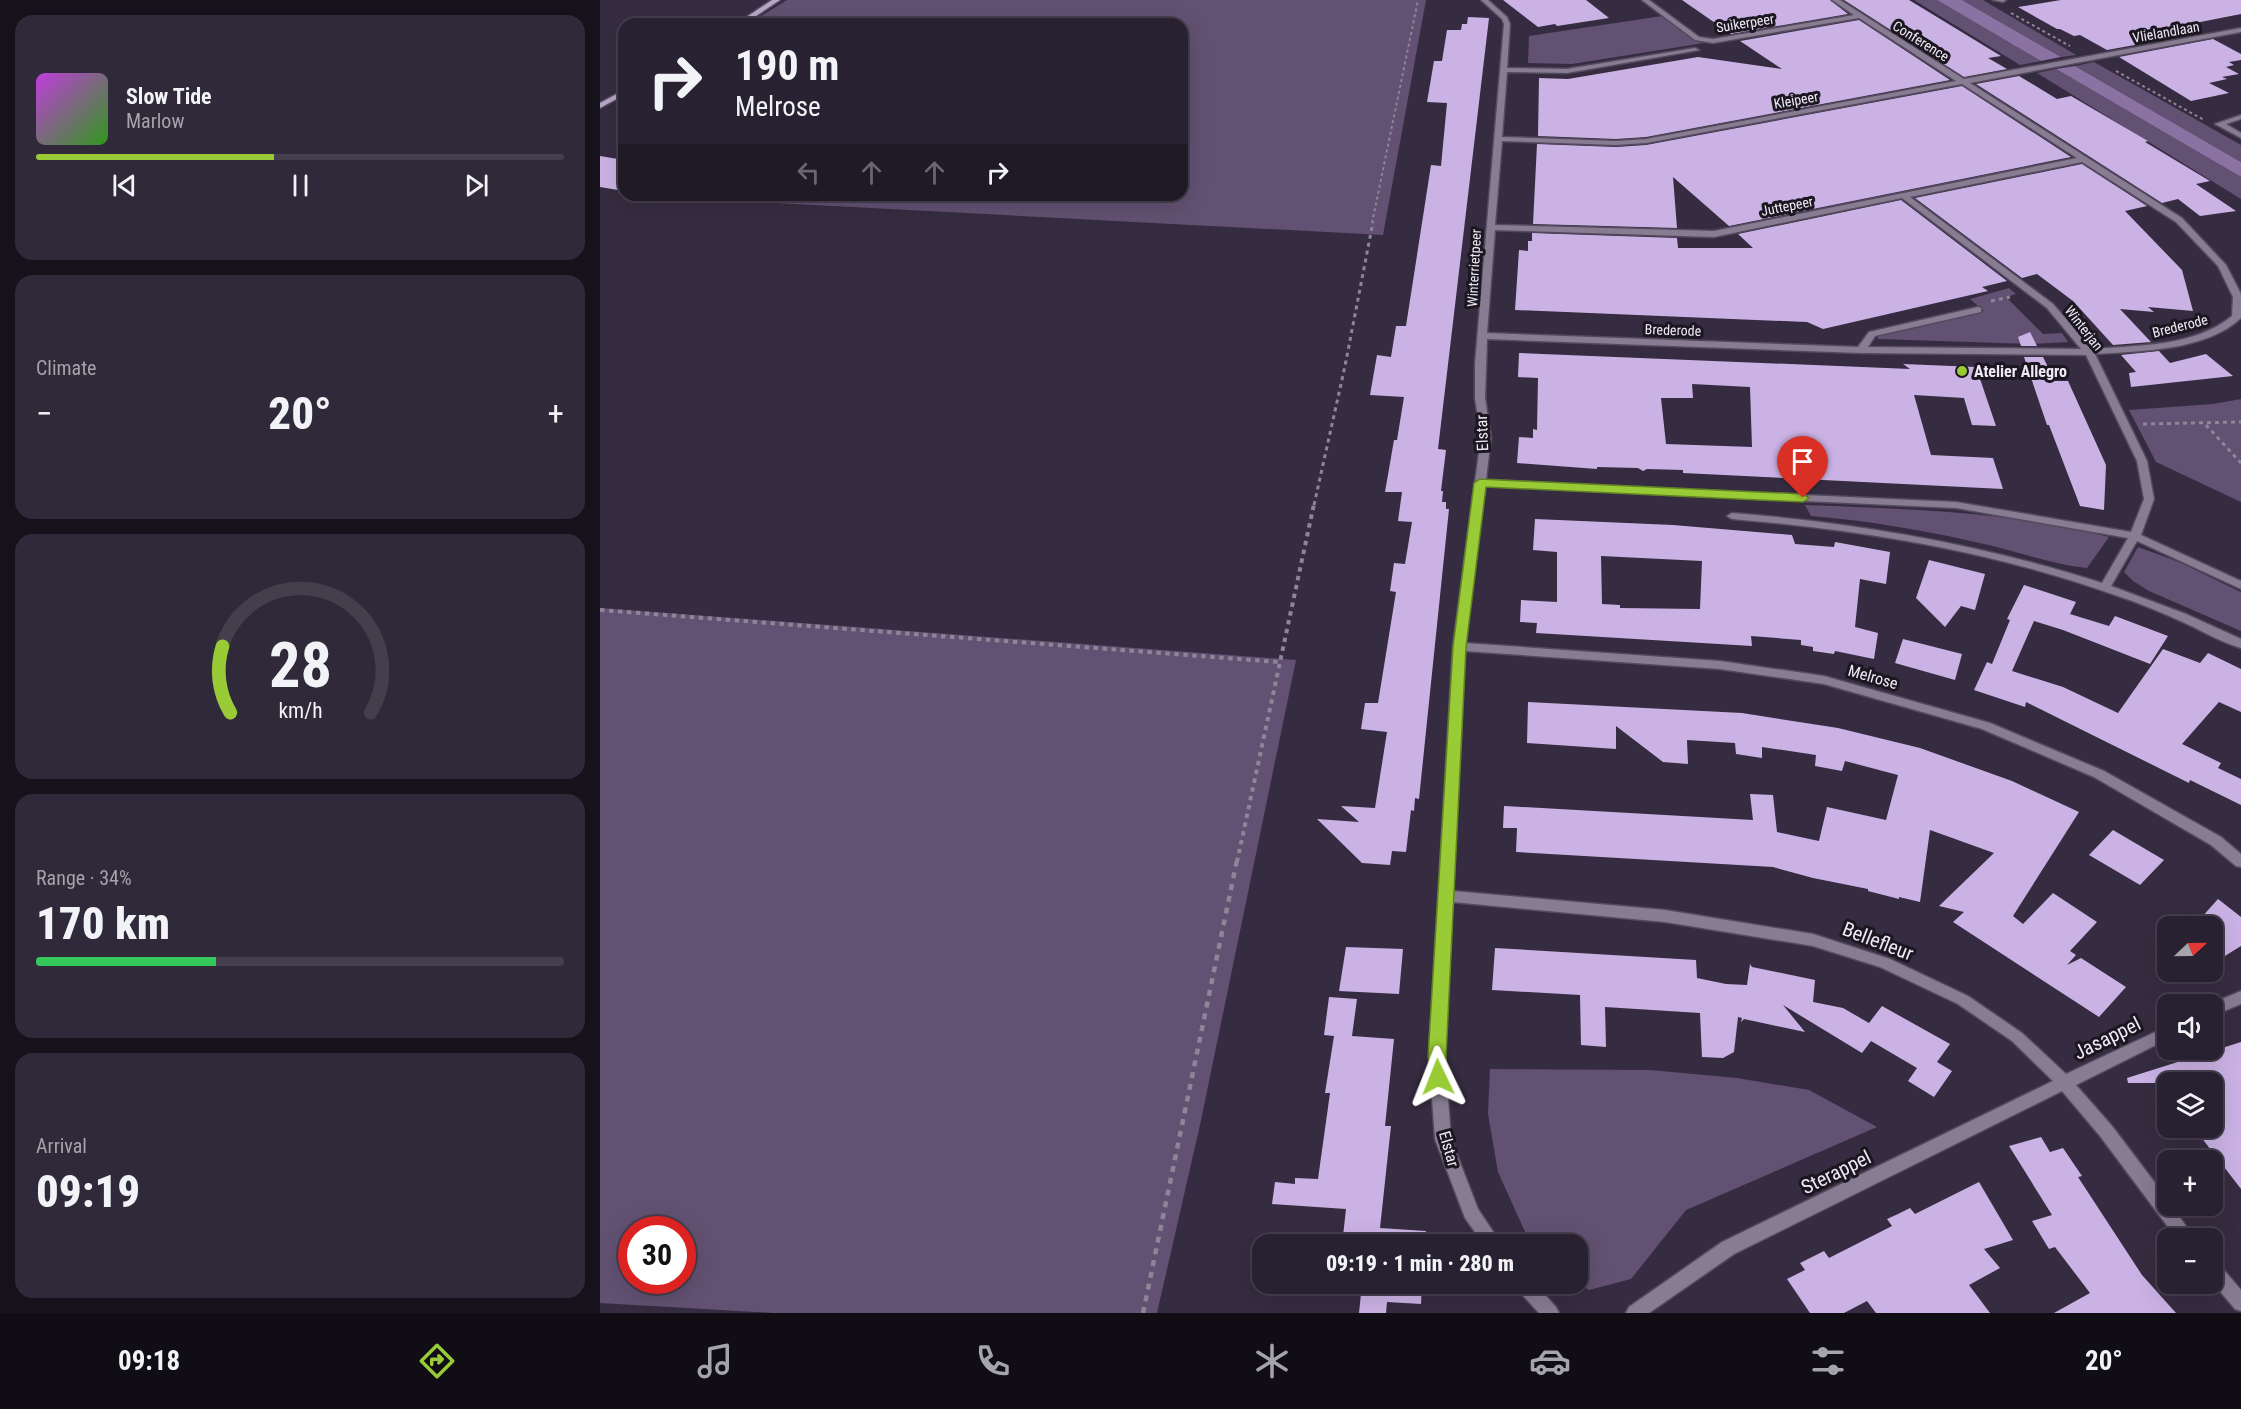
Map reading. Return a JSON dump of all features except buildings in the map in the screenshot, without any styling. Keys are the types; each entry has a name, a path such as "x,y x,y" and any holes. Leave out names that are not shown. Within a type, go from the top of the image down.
{"street":[{"path":"748,18 777,0"},
{"path":"1484,0 1505,18 1507,24 1498,139"},
{"name":"Suikerpeer","path":"1645,0 1697,39 1713,41 1861,16"},
{"name":"Conference","path":"1835,0 1965,82"},
{"path":"1996,0 2003,0"},
{"name":"Vlielandlaan","path":"2093,57 2241,30"},
{"path":"1503,70 1567,72 1695,50"},
{"name":"Kleipeer","path":"1498,139 1616,143 1646,141 2093,57"},
{"name":"Brederode","path":"1484,336 1861,350 2089,352 2168,346 2222,330 2237,317 2238,297 2222,265 2179,220 1965,82"},
{"path":"600,106 618,96"},
{"path":"2241,117 2218,124 2241,136"},
{"name":"Winterrietpeer","path":"1480,398 1480,364 1498,139"},
{"name":"Juttepeer","path":"1490,228 1714,234 2084,159"},
{"name":"Winterjan","path":"1904,196 2050,306 2089,352 2142,462 2149,499 2135,536"},
{"path":"1861,350 1872,334 1978,310"},
{"name":"Elstar","path":"1480,398 1485,437 1459,647 1437,1057 1443,1139 1471,1213 1486,1234"},
{"path":"1480,483 1956,506 2135,536 2241,585"},
{"path":"1732,516 1803,520 1941,544 2042,568 2105,587 2241,644"},
{"path":"2105,587 2135,536"},
{"name":"Melrose","path":"1459,647 1720,665 1824,680 1986,726 2099,774 2216,841 2241,861"},
{"name":"Bellefleur","path":"1447,896 1665,916 1813,940 1885,963 1963,1000 2018,1037 2064,1082 2106,1131 2179,1228"},
{"path":"2223,1006 2241,997"},
{"name":"Jasappel","path":"2064,1082 2157,1037"},
{"name":"Sterappel","path":"1635,1313 1728,1248 2064,1082"},
{"path":"2223,1282 2241,1302"},
{"path":"1533,1294 1550,1313"}],"path":[{"path":"1143,1313 1278,662 1291,614 1345,366 1418,0"},
{"path":"2006,10 2210,123"},
{"path":"1978,310 1971,306 2031,292"},
{"path":"2123,423 2241,422"},
{"path":"2206,424 2241,463"},
{"path":"600,610 1278,662"}],"shaded area":[{"path":"787,0 1426,0 1383,235 739,201 1188,201 1188,18 758,18"},
{"path":"1914,0 1937,0 2041,61 2020,65"},
{"path":"1937,0 1962,0 2061,57 2041,61"},
{"path":"1962,0 1983,0 2076,55 2061,57"},
{"path":"1662,16 1696,41 1704,43 1572,64 1528,63 1529,36"},
{"path":"2094,62 2241,145 2241,162 2075,66"},
{"path":"2075,66 2241,162 2241,177 2056,69"},
{"path":"2056,69 2241,177 2241,199 2037,73"},
{"path":"2009,288 2016,294 2006,297 2043,334 2062,333 2068,342 2031,344 1878,339 1878,335 1984,311 1970,299"},
{"path":"2241,399 2241,502 2156,462 2129,410 2213,404"},
{"path":"1805,505 1920,510 1996,517 2072,528 2109,537 2087,568 2075,567 1993,546 1925,532 1811,516"},
{"path":"2138,547 2179,562 2241,592 2241,631 2149,591 2133,581 2124,572"},
{"path":"600,608 1296,660 1200,1125 1157,1313 773,1313 600,1303"},
{"path":"1490,1069 1650,1070 1737,1078 1809,1090 1877,1127 1686,1210 1631,1279 1589,1290 1588,1234 1526,1234 1498,1172 1488,1114"}],"place":[{"name":"Atelier Allegro","path":"1962,371"}],"route":[{"path":"1438,1077 1437,1057 1459,647 1480,483 1803,498"}]}
